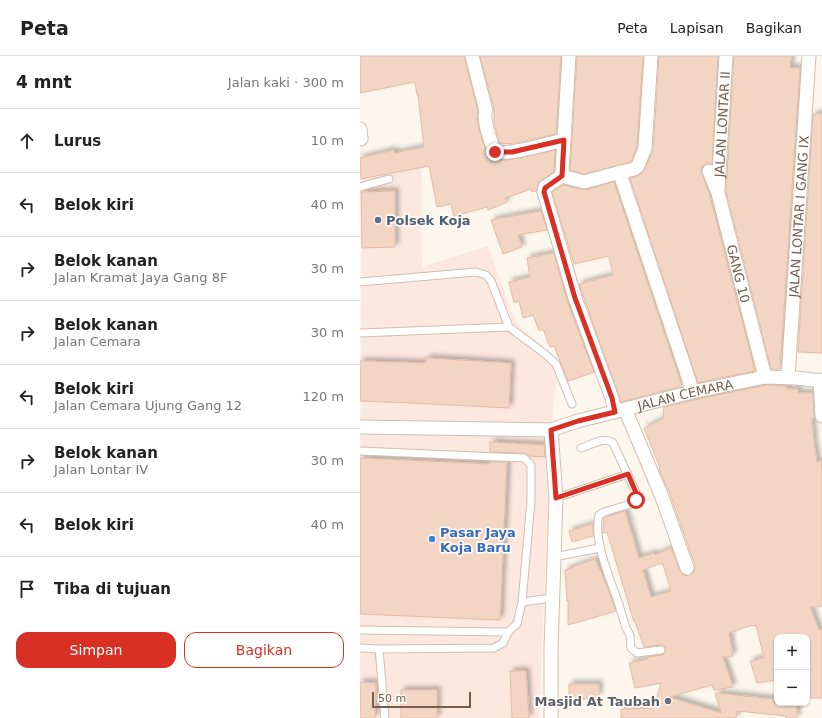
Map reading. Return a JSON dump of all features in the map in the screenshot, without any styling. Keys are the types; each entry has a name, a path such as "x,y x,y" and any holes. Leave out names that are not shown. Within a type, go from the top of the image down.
{"street":[{"path":"472,56 486,111 484,114 494,151 497,153 512,152 564,140"},
{"path":"562,176 569,56"},
{"path":"562,176 584,182 634,169 638,166 645,148 651,56"},
{"name":"JALAN LONTAR II","path":"718,193 726,56"},
{"name":"JALAN LONTAR I GANG IX","path":"788,377 809,56"},
{"name":"GANG 10","path":"709,171 718,193 765,377"},
{"path":"621,172 690,380 692,392"},
{"path":"562,176 545,188 544,192 575,298 612,398 620,411 662,497 687,568"},
{"name":"JALAN CEMARA","path":"360,427 551,430 578,421 692,392 765,377 788,377 821,380"},
{"path":"821,380 822,416"},
{"path":"551,430 556,498 552,598 551,718"}],"lane":[{"path":"360,187 389,179"},
{"path":"360,282 476,272 486,275 491,281 509,327 546,354 556,364 572,404"},
{"path":"360,333 509,327"},
{"path":"581,448 604,440 610,440 614,443 637,495 634,503 604,512 599,515 597,521 600,548 626,628 630,635 631,648 637,653 662,650"},
{"path":"360,451 524,458 531,465 531,501 522,602 517,624 508,632 503,643 494,648 360,648"},
{"path":"556,498 628,474"},
{"path":"554,556 600,548"},
{"path":"522,602 552,598"},
{"path":"360,630 508,632"},
{"path":"378,649 385,718"}],"shaded area":[{"path":"361,146 366,178 421,168 422,267 488,246 516,323 559,361 551,427 539,718 360,718"}],"building":[{"path":"360,56 464,56 478,111 477,120 488,157 498,160 508,160 555,150 554,172 539,182 536,191 532,192 531,189 505,198 507,202 488,210 487,207 454,216 451,204 437,207 429,166 361,179 360,158 394,150 395,153 424,147 415,82 360,93"},
{"path":"480,56 561,56 556,134 516,143 500,144 494,123 494,109"},
{"path":"577,56 643,56 637,146 631,162 584,174 570,170"},
{"path":"659,56 718,56 712,164 702,166 701,170 710,196 755,371 698,383 630,178 636,177 643,172 653,151"},
{"path":"734,56 791,56 790,68 800,68 780,369 771,369 726,191"},
{"path":"813,114 822,114 822,353 798,352"},
{"path":"614,182 682,386 621,402 579,284 613,275 609,256 574,264 552,192 563,185 586,190"},
{"name":"Polsek Koja","path":"395,191 395,247 362,248 361,192"},
{"path":"541,211 547,230 518,235 522,247 503,254 491,220"},
{"path":"554,253 567,301 594,372 568,381 554,346 550,347 543,329 539,331 533,315 523,318 519,301 514,303 509,282 530,277 527,258"},
{"path":"426,358 511,363 509,408 360,401 360,361 426,363"},
{"path":"766,385 787,386 787,389 798,389 798,393 813,393 814,418 812,418 814,444 817,462 821,461 822,469 822,606 810,607 819,630 822,629 822,698 810,698 810,634 774,634 774,680 757,683 750,661 764,658 756,625 729,633 733,656 723,657 733,687 714,690 712,685 669,697 721,713 715,693 773,699 774,706 797,706 797,718 786,718 786,716 737,711 736,718 621,718 621,709 654,708 661,683 635,688 629,663 648,659 647,657 662,655 666,650 665,647 661,645 644,647 634,622 607,532 603,533 604,518 625,511 639,558 654,553 655,555 671,548 682,574 686,576 693,573 695,570 695,565 670,494 644,428 663,419 664,407","holes":["661,563 662,565 663,564 671,591 651,597 643,570"]},
{"path":"490,442 544,445 545,457 529,456 524,453 490,452"},
{"name":"Pasar Jaya Koja Baru","path":"360,458 490,464 490,462 507,462 500,620 360,614"},
{"path":"593,524 593,536 572,542 569,531"},
{"path":"595,559 616,611 568,625 568,601 565,570"},
{"path":"510,671 526,671 529,718 512,718"},
{"path":"360,682 376,683 375,718 360,718"},
{"path":"569,684 599,684 599,696 569,702"},
{"path":"401,690 437,690 437,718 401,718"}],"place":[{"name":"Polsek Koja","path":"378,220"},
{"name":"Pasar Jaya Koja Baru","path":"432,539"},
{"name":"Masjid At Taubah","path":"668,701"}],"route":[{"path":"495,152 512,152 564,140 562,176 545,188 545,198 575,298 612,398 615,412 578,421 551,430 556,498 628,474 637,495 636,500"}]}
